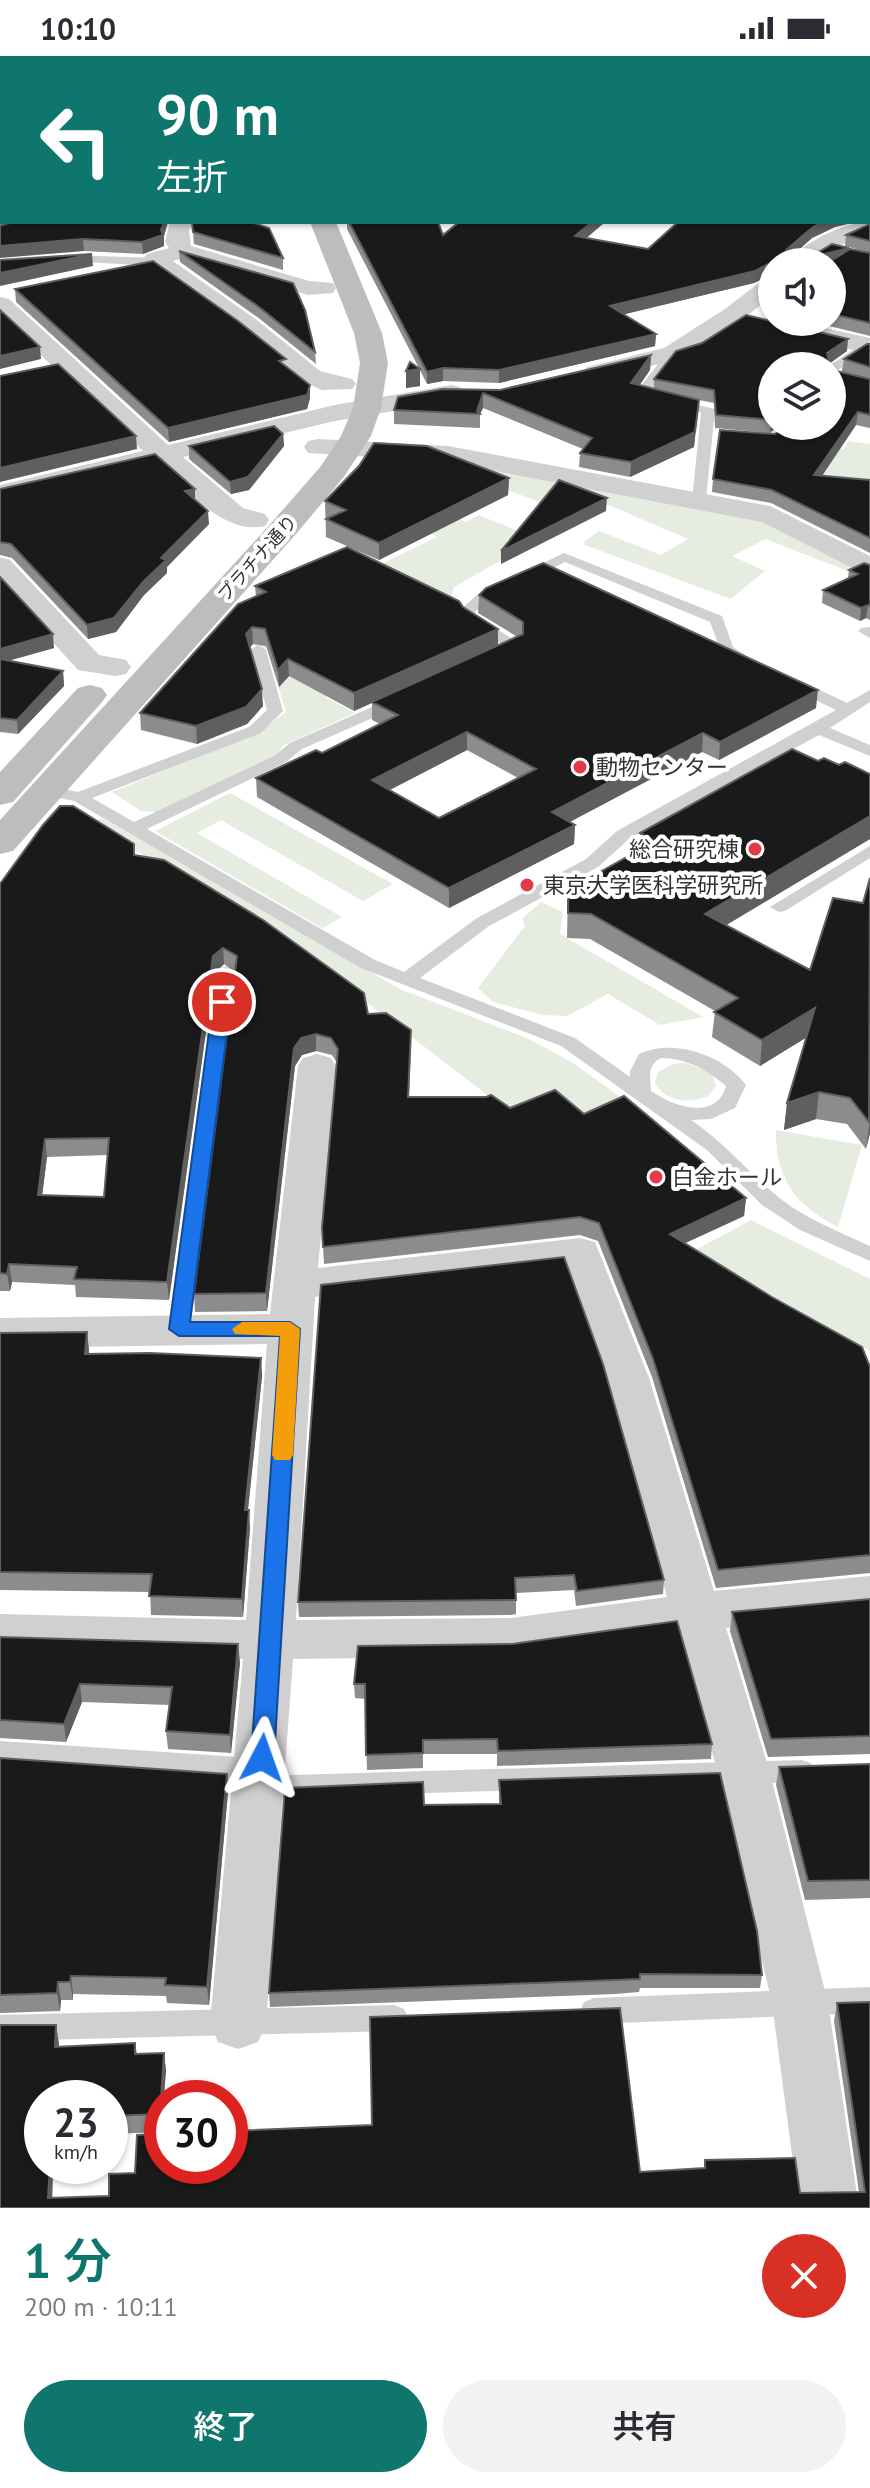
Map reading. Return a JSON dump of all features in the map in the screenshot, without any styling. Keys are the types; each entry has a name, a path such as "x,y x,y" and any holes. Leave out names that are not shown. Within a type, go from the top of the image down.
{"main road":[{"name":"プラチナ通り","path":"190,588 255,520 318,447 339,399 346,361 341,333 297,224"},
{"name":"プラチナ通り","path":"33,782 285,527 351,447 367,408 374,363 368,333 324,224"},
{"name":"プラチナ通り","path":"0,843 33,782 115,667 136,645"}],"street":[{"path":"182,224 178,227 177,242 183,251"},
{"path":"821,247 870,224"},
{"path":"324,288 308,288 183,251 155,259 249,326 322,382 339,399 367,408 443,392 479,394"},
{"path":"57,272 158,262"},
{"path":"572,377 673,353 758,295"},
{"path":"5,297 51,368 165,456 233,514 255,520"},
{"path":"734,314 869,346"},
{"path":"0,493 165,456 339,399"},
{"path":"318,447 448,454 770,515 870,568"},
{"path":"0,566 89,663 115,667"},
{"path":"238,2024 260,1787 293,1307 317,1066"},
{"path":"0,1333 179,1329 580,1252 627,1378 744,1773 800,2003 829,2208"},
{"path":"0,1633 271,1640 511,1637 694,1612 870,1595"},
{"path":"0,1757 239,1773 260,1787"}],"lane":[{"path":"821,247 825,248"},
{"path":"846,361 869,346"},
{"path":"673,353 640,396 708,409 713,435 699,500"},
{"path":"488,659 516,646 469,618 467,611 482,598 564,557 717,619 726,649 847,709"},
{"path":"33,782 255,730 275,711 258,650"},
{"path":"405,980 483,922 592,863 623,835 818,729 870,695"},
{"path":"133,829 280,759 296,746 404,699"},
{"path":"818,729 870,751"},
{"path":"33,782 133,829 368,964 568,1042 714,1145 769,1200 807,1225 870,1254"},
{"path":"779,907 870,851"},
{"path":"179,1329 226,973"},
{"path":"641,1092 638,1076 644,1062 660,1051 679,1052 703,1060 725,1073 736,1085 735,1096 725,1108 707,1115 664,1109"},
{"path":"260,1787 823,1770"},
{"path":"566,2012 870,2000"},
{"path":"0,2028 425,2017"}],"shaded area":[{"path":"848,441 870,444 870,491 717,464 782,442 844,449"},
{"path":"458,463 773,520 861,568 850,572 766,539 732,556 765,571 731,599 585,545 584,542 599,531 661,555 688,539 604,503 577,516 456,471"},
{"path":"478,515 539,539 454,587 451,598 354,682 325,697 355,713 284,745 275,756 156,812 141,811 112,792 257,733 286,712 267,649 249,643 367,571 437,537 424,529 451,516 466,522"},
{"path":"230,793 393,884 363,901 221,820 197,833 342,917 322,928 155,831"},
{"path":"102,818 400,989 529,1039 575,1064 624,1100 547,1141 301,952 91,823"},
{"path":"541,902 563,912 560,934 703,1017 660,1025 608,994 567,1016 543,1015 493,1002 478,988 525,926 522,919"},
{"path":"686,1063 712,1073 716,1086 708,1096 678,1100 665,1094 655,1083 658,1072 673,1064"},
{"path":"776,1130 862,1145 838,1227 810,1209 790,1188 779,1162"},
{"path":"751,1220 870,1279 870,1351 694,1251"}],"building":[{"path":"163,224 163,235 142,242 83,239 0,246 0,226"},
{"path":"192,224 257,224 269,228 283,258 193,232"},
{"path":"350,224 439,224 443,235 457,224 590,224 575,236 648,249 676,224 819,224 788,248 758,248 758,269 755,271 610,306 656,334 499,370 443,368 427,372"},
{"path":"870,224 870,241 846,235"},
{"path":"832,244 849,248 846,249 825,248"},
{"path":"850,249 870,253 870,323 846,317 846,251"},
{"path":"179,251 293,283 305,310 315,352 259,307"},
{"path":"92,254 0,273 0,260"},
{"path":"153,261 286,359 279,361 310,385 307,395 168,428 15,289"},
{"path":"0,310 40,347 0,356"},
{"path":"746,315 758,318 758,336 835,336 848,339 828,352 758,352 758,419 716,415 714,390 654,379 676,351 702,343"},
{"path":"867,344 870,344 870,367 846,358"},
{"path":"651,355 631,383 699,400 695,432 631,462 580,453 592,438 483,393 477,411 480,414 394,410 398,397 443,389 500,390"},
{"path":"410,362 420,369 406,371"},
{"path":"58,364 136,436 0,468 0,376"},
{"path":"846,373 870,379 870,415 858,412 846,429"},
{"path":"274,426 283,434 248,477 230,482 189,446"},
{"path":"720,430 758,433 758,440 838,440 814,475 870,480 870,538 772,490 713,479"},
{"path":"374,443 427,446 509,478 379,543 326,519 346,510 325,501 359,466"},
{"path":"155,454 195,489 185,491 208,511 161,558 166,560 143,582 114,618 87,625 11,544 0,542 0,489"},
{"path":"559,480 607,498 501,551"},
{"path":"347,547 459,601 463,607 498,629 354,693 288,659 278,670 265,629 252,627 246,634 262,689 246,707 196,726 140,713 238,604 266,592 255,586"},
{"path":"543,563 818,690 720,742 703,733 552,812 575,825 449,888 256,778 316,750 322,753 398,715 372,702 523,634 523,622 479,595 486,588","holes":["467,732 536,769 439,818 372,780"]},
{"path":"864,563 870,565 870,606 861,608 823,590 858,574 849,570"},
{"path":"0,577 53,634 0,649"},
{"path":"0,659 63,671 17,720 0,718"},
{"path":"792,749 818,761 824,758 839,765 845,762 870,774 870,816 705,914 810,970 833,898 863,903 870,878 869,1122 850,1098 819,1092 787,1103 815,1008 762,1040 714,1012 738,998 591,914 568,913 568,890 655,841 640,833"},
{"path":"60,806 73,806 134,844 134,855 164,860 263,920 364,993 368,1014 386,1013 411,1030 408,1097 491,1095 510,1108 555,1090 584,1114 624,1096 746,1198 670,1234 772,1297 862,1347 870,1367 870,1555 718,1570 653,1359 599,1223 580,1217 323,1247 322,1228 338,1049 331,1038 316,1034 301,1038 294,1048 266,1293 194,1294 237,956 223,948 213,956 167,1282 74,1279 77,1267 9,1264 7,1274 0,1273 0,884","holes":["109,1138 104,1197 38,1195 45,1139"]},
{"path":"564,1257 603,1364 664,1580 577,1591 574,1575 515,1578 516,1600 298,1602 321,1285"},
{"path":"87,1332 85,1354 150,1353 261,1358 245,1510 249,1510 242,1599 149,1596 152,1574 0,1572 0,1333"},
{"path":"870,1599 870,1736 771,1739 732,1612"},
{"path":"677,1621 712,1744 498,1751 497,1739 423,1740 423,1753 366,1755 365,1684 354,1684 358,1646 512,1644"},
{"path":"0,1637 238,1644 230,1735 166,1731 172,1687 80,1684 64,1724 0,1720"},
{"path":"0,1758 227,1774 207,1987 165,1985 166,1978 71,1976 70,1982 58,1982 57,1993 0,1995"},
{"path":"870,1764 870,1880 808,1881 779,1767"},
{"path":"720,1773 757,1931 762,1975 640,1974 640,1979 269,1993 285,1788 423,1782 424,1805 501,1804 499,1780"},
{"path":"870,2002 870,2208 0,2208 0,2025 56,2025 55,2047 135,2043 135,2054 164,2053 162,2080 144,2080 144,2115 128,2115 128,2080 24,2080 24,2184 49,2184 48,2198 109,2196 109,2184 128,2184 128,2173 135,2173 137,2135 144,2135 144,2184 248,2184 248,2130 372,2125 370,2017 620,2008 640,2172 705,2168 705,2160 795,2158 800,2193 865,2192 837,2003"}],"slow traffic":[{"path":"242,1329 290,1329 283,1455"}],"place":[{"name":"動物センター","path":"580,767"},
{"name":"総合研究棟","path":"755,849"},
{"name":"東京大学医科学研究所","path":"527,885"},
{"name":"白金ホール","path":"656,1177"}],"route":[{"path":"222,1002 179,1329 290,1329 262,1758"}]}
